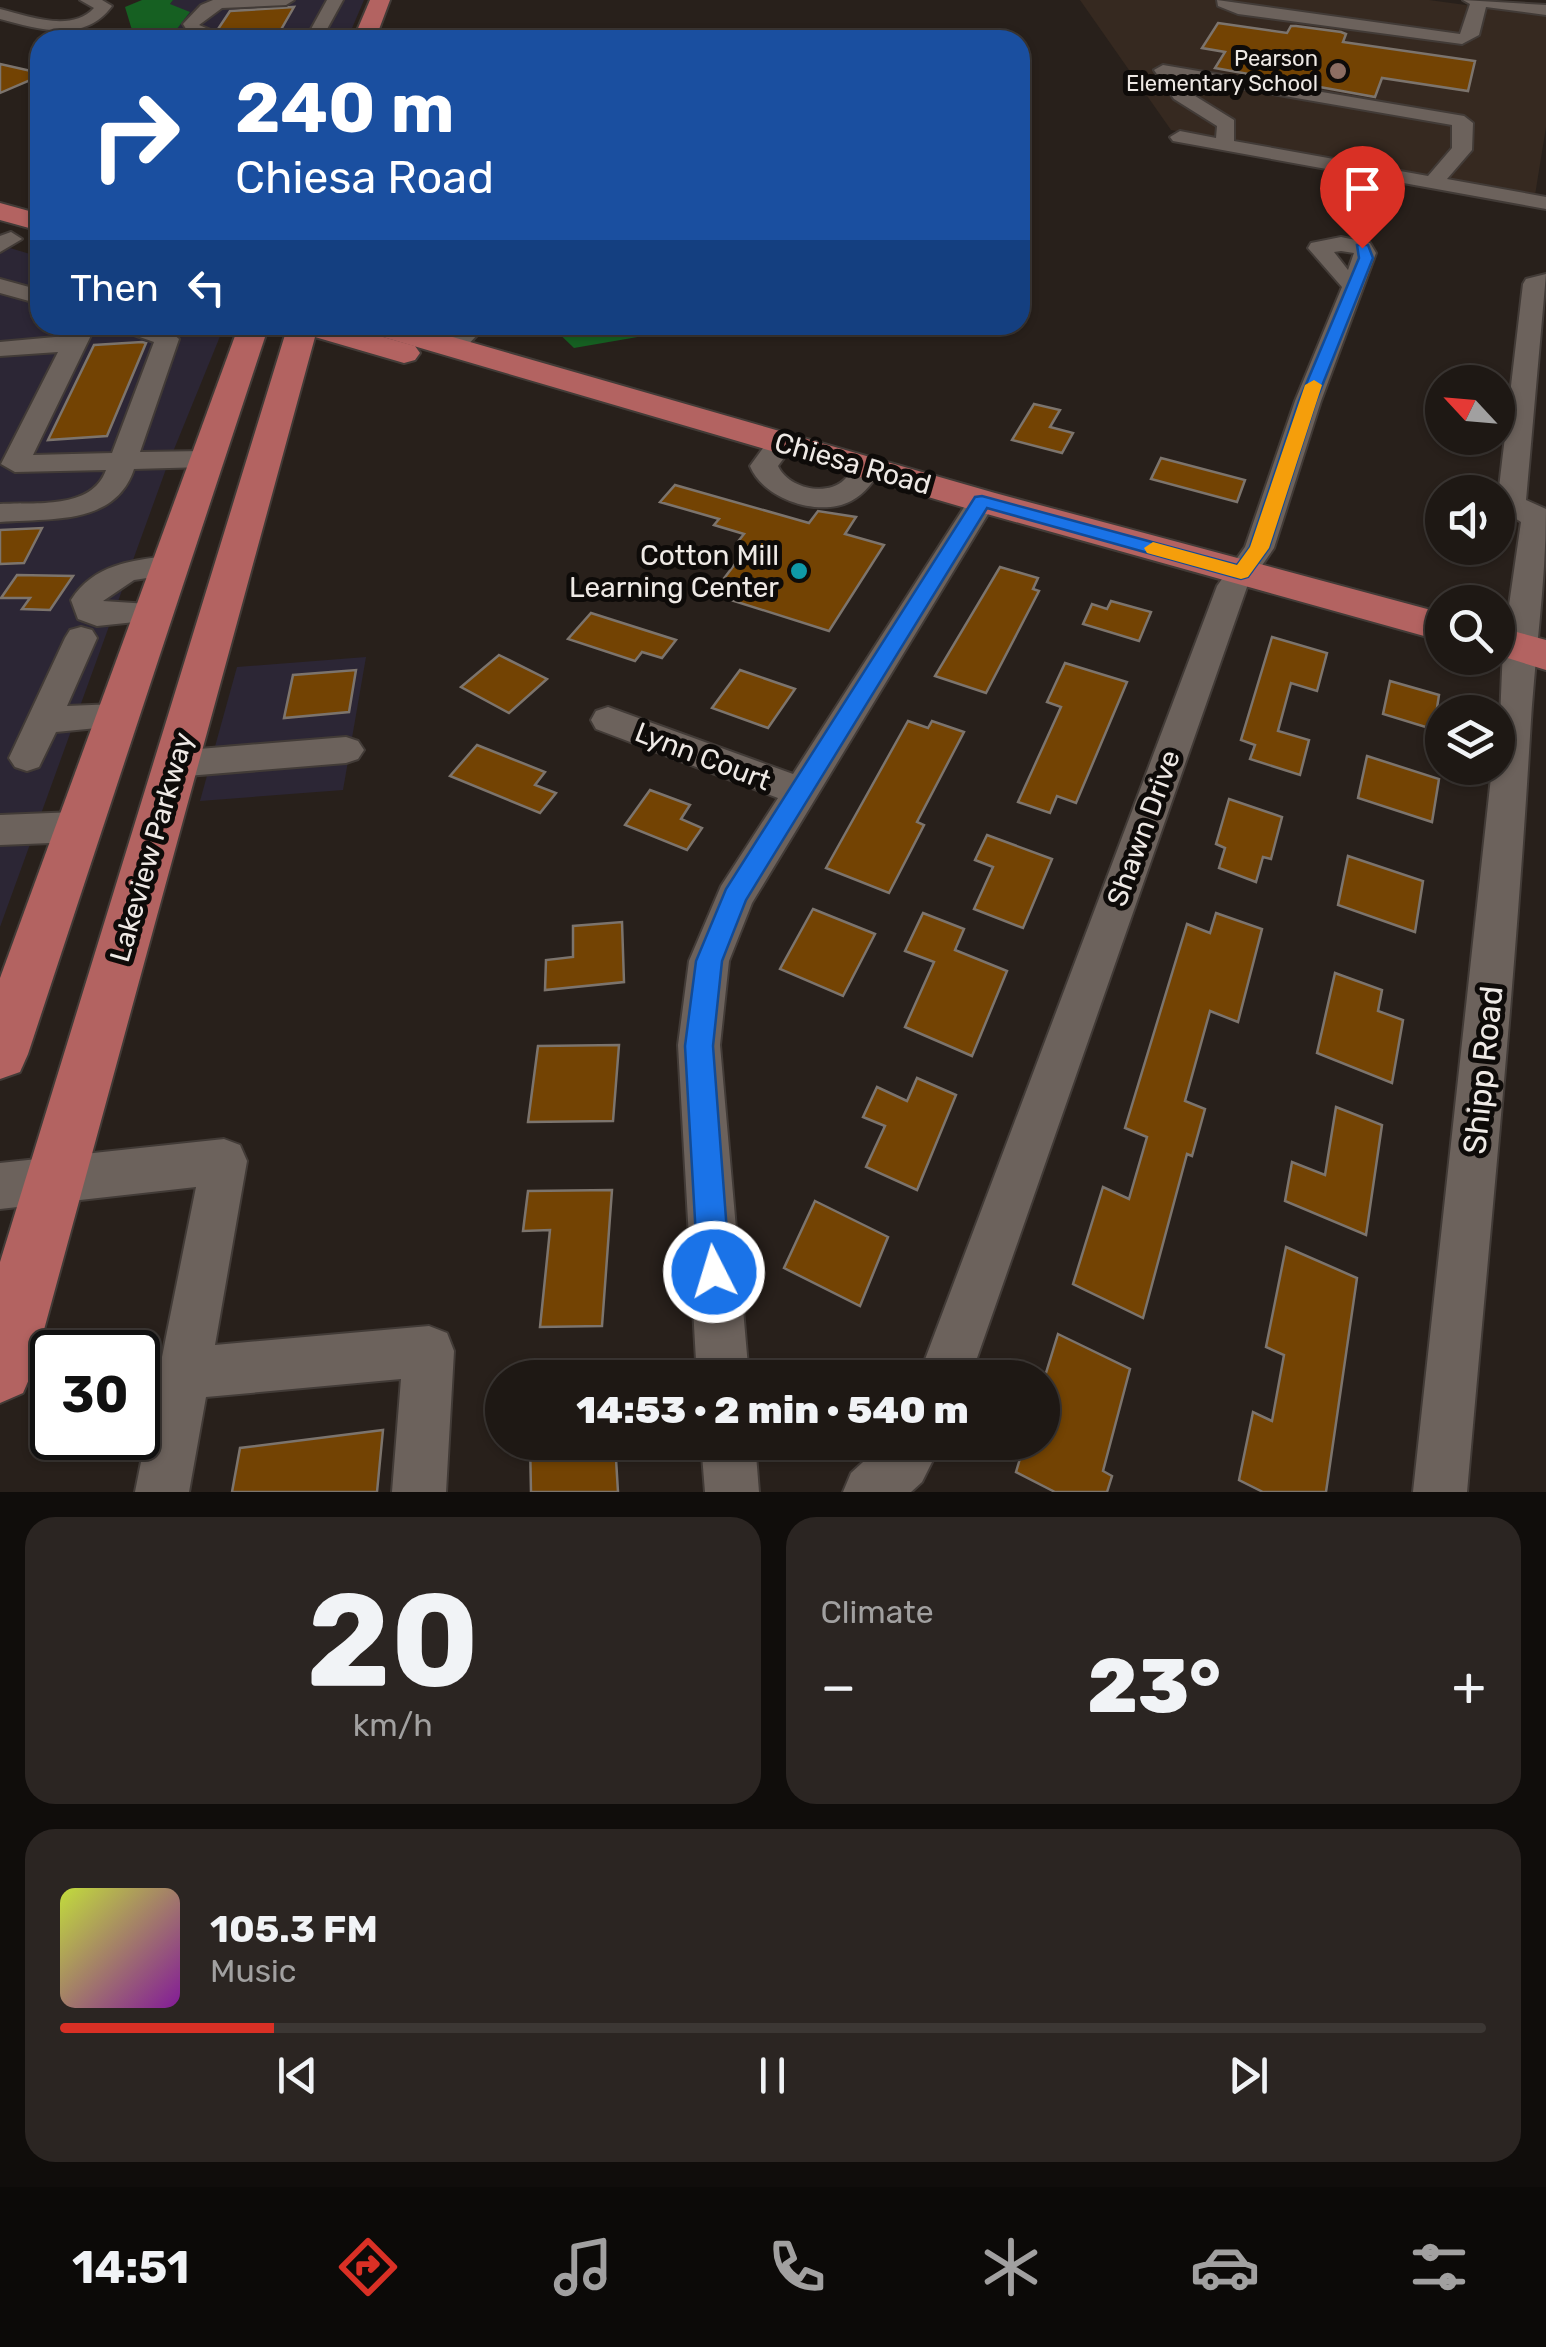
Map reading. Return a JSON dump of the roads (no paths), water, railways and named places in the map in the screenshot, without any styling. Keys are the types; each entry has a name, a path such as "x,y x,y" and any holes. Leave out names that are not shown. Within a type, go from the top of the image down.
{"main road":[{"path":"368,30 380,0"},
{"path":"0,211 30,220"},
{"path":"4,240 30,237"},
{"path":"4,240 30,245"},
{"path":"0,1054 250,335"},
{"name":"Lakeview Parkway","path":"0,1370 27,1183 175,764 302,335"},
{"path":"287,379 311,356 326,348 373,335"},
{"name":"Chiesa Road","path":"396,335 486,376 612,394"},
{"name":"Chiesa Road","path":"449,336 612,394 1425,622"},
{"path":"153,614 219,610"}],"street":[{"path":"0,14 58,27 80,24 101,13 96,3 125,0"},
{"path":"195,30 191,24 205,3 286,0"},
{"path":"319,30 335,0"},
{"path":"1225,0 1223,3 1228,7 1448,39 1471,34 1478,1"},
{"path":"1471,0 1546,10"},
{"path":"1163,70 1177,50"},
{"path":"1163,70 1168,85 1227,124 1224,145"},
{"path":"1163,70 1445,116 1464,123 1462,150 1440,170 1435,183"},
{"path":"1192,102 1235,97 1464,135"},
{"path":"1180,137 1546,203"},
{"path":"1541,519 1511,503 1534,284 1546,281"},
{"name":"Shawn Drive","path":"951,1360 1232,586 1259,548 1308,401 1354,285"},
{"path":"3,292 30,296"},
{"path":"0,348 73,335"},
{"path":"79,335 15,464 205,459"},
{"path":"0,514 85,507 114,487 167,339 156,335"},
{"path":"721,1360 699,1046 702,996 718,932 799,791 982,501"},
{"name":"Shipp Road","path":"1440,1492 1530,746 1521,648 1541,519"},
{"path":"153,614 97,615 89,612 88,600 96,588 114,575 168,566"},
{"path":"27,758 81,638"},
{"path":"44,720 116,716"},
{"name":"Lynn Court","path":"608,720 799,791"},
{"path":"175,764 346,750"},
{"path":"0,830 76,827"},
{"path":"27,1183 224,1160 162,1492"},
{"path":"186,1373 428,1351 419,1492"},
{"path":"729,1460 732,1492"},
{"path":"870,1492 905,1460"}],"place":[{"name":"Pearson Elementary School","path":"1338,71"},
{"name":"Cotton Mill Learning Center","path":"799,571"}]}
